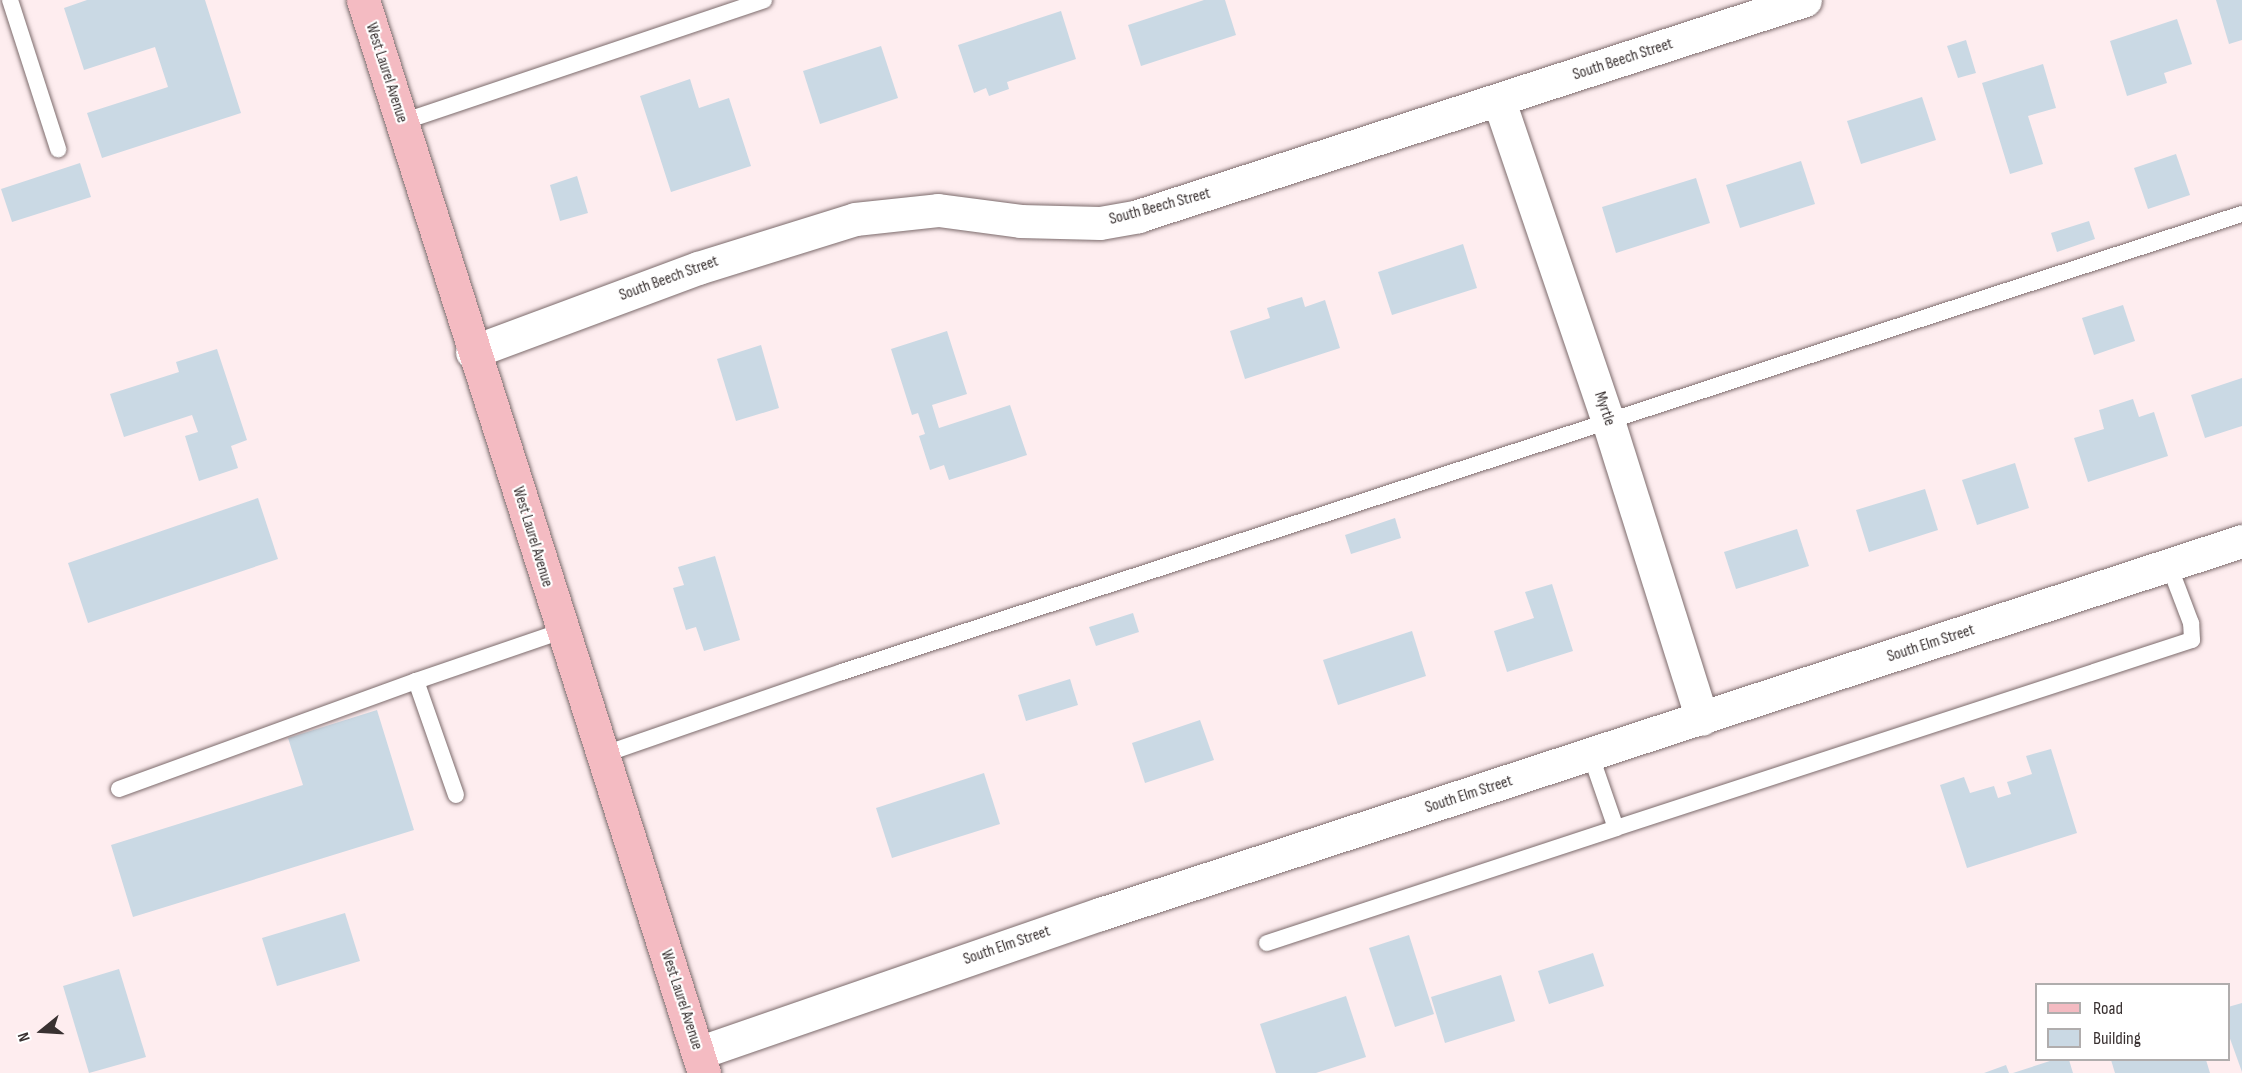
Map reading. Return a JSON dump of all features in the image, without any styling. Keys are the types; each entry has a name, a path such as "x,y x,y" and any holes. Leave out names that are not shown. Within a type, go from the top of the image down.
{"main road":[{"name":"West Laurel Avenue","path":"368,1 472,352 701,1063"}],"street":[{"name":"South Beech Street","path":"472,352 698,268 855,219 938,210 1020,221 1100,224 1138,216 1499,101 1805,0"},
{"name":"Myrtle","path":"1499,101 1609,424 1702,719"},
{"name":"South Elm Street","path":"701,1063 1100,914 1591,756 2242,541"}],"lane":[{"path":"10,0 58,149"},
{"path":"402,122 764,0"},
{"path":"602,755 842,672 1609,424 2242,214"},
{"path":"1267,943 2192,640 2191,623 2169,565"},
{"path":"119,789 416,681 562,631"},
{"path":"416,681 456,795"},
{"path":"1591,756 1616,828"}],"building":[{"path":"87,0 205,0 241,113 102,158 87,113 168,87 155,47 84,70 64,8"},
{"path":"1204,0 1225,0 1236,35 1141,66 1128,25"},
{"path":"2216,0 2242,0 2242,40 2229,44"},
{"path":"1061,11 1076,59 1007,82 1009,89 989,96 986,88 974,93 958,45"},
{"path":"2177,19 2192,64 2164,73 2167,83 2127,96 2110,41"},
{"path":"1966,40 1976,73 1958,78 1947,46"},
{"path":"881,46 898,98 820,124 803,71"},
{"path":"2043,64 2056,108 2028,116 2043,164 2010,174 1982,83"},
{"path":"690,79 699,108 729,98 751,166 671,192 640,96"},
{"path":"1922,97 1936,140 1861,164 1847,121"},
{"path":"2176,154 2190,195 2148,209 2134,168"},
{"path":"1801,161 1815,204 1740,228 1726,185"},
{"path":"80,163 91,197 12,222 1,189"},
{"path":"577,176 588,213 560,221 550,185"},
{"path":"1696,178 1710,223 1616,253 1602,207"},
{"path":"2089,221 2095,239 2057,252 2051,233"},
{"path":"1463,244 1477,288 1392,315 1378,272"},
{"path":"1302,297 1305,307 1325,300 1340,348 1245,379 1230,331 1270,318 1267,308"},
{"path":"2123,305 2135,341 2094,355 2082,318"},
{"path":"947,331 967,394 932,405 939,428 1010,405 1027,455 949,480 944,465 930,470 919,436 925,434 918,413 912,415 891,349"},
{"path":"761,345 779,408 736,421 717,359"},
{"path":"217,349 247,440 231,446 238,468 199,481 185,436 198,432 192,415 124,437 110,394 179,372 176,362"},
{"path":"2242,378 2242,426 2205,438 2191,395"},
{"path":"2133,399 2139,417 2154,412 2168,456 2088,482 2074,438 2104,429 2099,410"},
{"path":"2015,463 2029,508 1977,525 1962,480"},
{"path":"1925,489 1938,530 1869,552 1856,510"},
{"path":"258,498 278,559 88,623 68,563"},
{"path":"1395,518 1401,538 1351,554 1345,535"},
{"path":"1797,529 1809,566 1736,589 1724,552"},
{"path":"715,556 740,640 704,651 696,627 686,630 673,588 684,585 678,567"},
{"path":"1552,584 1573,651 1507,672 1494,631 1534,618 1525,592"},
{"path":"1133,613 1139,632 1096,646 1089,627"},
{"path":"1412,631 1426,676 1338,705 1323,660"},
{"path":"1070,679 1078,705 1026,721 1018,695"},
{"path":"377,710 414,830 133,917 111,845 303,785 288,738"},
{"path":"1200,720 1214,760 1145,783 1132,743"},
{"path":"2051,749 2077,833 1967,868 1940,785 1964,777 1970,793 1994,786 1998,798 2011,794 2007,782 2032,774 2026,756"},
{"path":"984,773 1000,824 892,858 876,808"},
{"path":"345,913 360,961 277,986 262,938"},
{"path":"1409,935 1434,1014 1395,1027 1369,948"},
{"path":"1593,953 1604,986 1549,1004 1538,971"},
{"path":"119,969 146,1057 89,1073 63,986"},
{"path":"1501,975 1515,1021 1445,1043 1431,997"},
{"path":"1346,996 1366,1057 1316,1073 1276,1073 1260,1024"},
{"path":"2242,1003 2242,1072 2230,1039 2230,1006"},
{"path":"2050,1061 2069,1061 2073,1073 2013,1073"},
{"path":"2111,1061 2206,1061 2210,1073 2115,1073"},
{"path":"2006,1065 2009,1073 1984,1073"}]}
